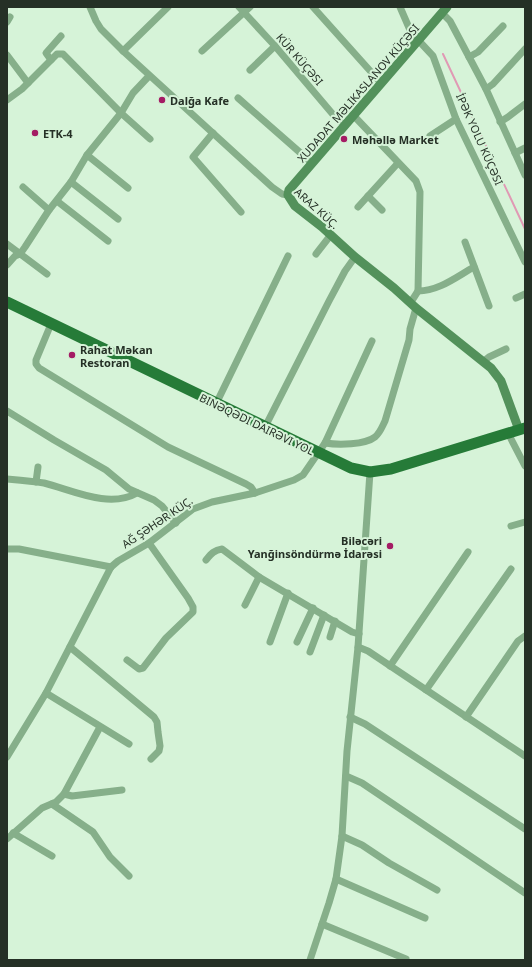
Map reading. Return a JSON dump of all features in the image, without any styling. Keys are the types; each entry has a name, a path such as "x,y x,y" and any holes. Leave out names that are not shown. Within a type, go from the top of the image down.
{"main road":[{"name":"BINƏQƏDI DAIRƏVI YOL","path":"7,302 351,468 370,472 391,469 517,430"}],"street":[{"name":"ARAZ KÜÇ.","path":"90,7 96,22 101,29 212,134 278,192 288,196 295,206 322,227 330,236 355,257 484,361 496,373 501,382 517,430"},
{"path":"123,51 168,7"},
{"path":"202,51 241,10 250,7"},
{"path":"313,7 381,83"},
{"name":"İPƏK YOLU KÜÇƏSI","path":"400,7 410,30 433,56 456,119 525,262"},
{"name":"KÜR KÜÇƏSI","path":"241,10 275,46 336,118 345,126"},
{"path":"445,10 486,89 525,175"},
{"name":"XUDADAT MƏLIKASLANOV KÜÇƏSI","path":"288,196 289,190 445,10"},
{"path":"469,57 478,52 503,26"},
{"path":"51,60 46,53 62,36"},
{"path":"250,70 275,46"},
{"path":"486,89 494,84 525,49"},
{"path":"7,100 14,96 57,54 63,54 150,140"},
{"path":"7,55 28,83"},
{"path":"7,265 15,256 20,254 49,210 71,182 87,155 121,113 133,93 149,76"},
{"path":"238,98 312,163"},
{"path":"500,122 525,104"},
{"path":"325,443 348,445 374,438 380,430 385,421 409,340 413,305 418,291 420,192 416,181 354,116"},
{"path":"430,136 456,119"},
{"path":"212,134 193,157 241,212"},
{"path":"515,153 525,148"},
{"path":"87,155 128,188"},
{"path":"358,207 398,163"},
{"path":"71,182 118,220"},
{"path":"23,187 49,210"},
{"path":"368,196 382,210"},
{"path":"57,201 108,241"},
{"path":"316,254 330,236"},
{"path":"465,242 489,306"},
{"path":"7,244 47,274"},
{"path":"216,404 288,256"},
{"path":"265,427 329,301 355,257"},
{"path":"418,291 432,290 474,267"},
{"path":"516,298 525,294"},
{"path":"51,324 36,360 36,364 39,368 168,448 246,484 251,487 255,493"},
{"name":"AĞ ŞƏHƏR KÜÇ.","path":"7,757 46,694 111,567 118,561 149,543 193,510 201,506 255,493 294,480 303,475 310,467 325,443 372,341"},
{"path":"484,361 506,349"},
{"path":"7,411 106,470 129,489 158,503 176,523"},
{"path":"517,430 525,466"},
{"path":"36,482 38,466"},
{"path":"310,960 336,879 342,836 350,717 358,648 370,472"},
{"path":"7,479 36,482 103,499 117,499 137,493"},
{"path":"512,526 525,522"},
{"path":"127,660 139,669 143,668 166,638 193,612 194,607 149,543"},
{"path":"7,549 19,549 111,567"},
{"path":"206,560 212,552 222,549 259,577 352,632 359,634"},
{"path":"390,666 468,552"},
{"path":"426,690 511,569"},
{"path":"245,605 259,577"},
{"path":"270,642 288,593"},
{"path":"298,642 313,608"},
{"path":"310,652 324,615"},
{"path":"330,637 335,622"},
{"path":"466,717 518,640 525,636"},
{"path":"70,647 154,717 158,722 160,746 159,751 151,759"},
{"path":"358,648 368,651 525,756"},
{"path":"46,694 129,744"},
{"path":"350,717 365,724 525,829"},
{"path":"7,839 42,808 52,804 64,794 100,727"},
{"path":"346,776 362,783 525,893"},
{"path":"64,794 72,796 122,790"},
{"path":"52,804 93,832 110,857 129,876"},
{"path":"13,834 52,856"},
{"path":"342,836 362,845 389,863 437,890"},
{"path":"336,879 425,918"},
{"path":"322,924 406,958"}],"waterway":[{"path":"443,54 525,229"}],"place":[{"name":"Dalğa Kafe","path":"162,100"},
{"name":"ETK-4","path":"35,133"},
{"name":"Məhəllə Market","path":"344,139"},
{"name":"Rahat Məkan Restoran","path":"72,355"},
{"name":"Biləcəri Yanğinsöndürmə İdarəsi","path":"390,546"}]}
